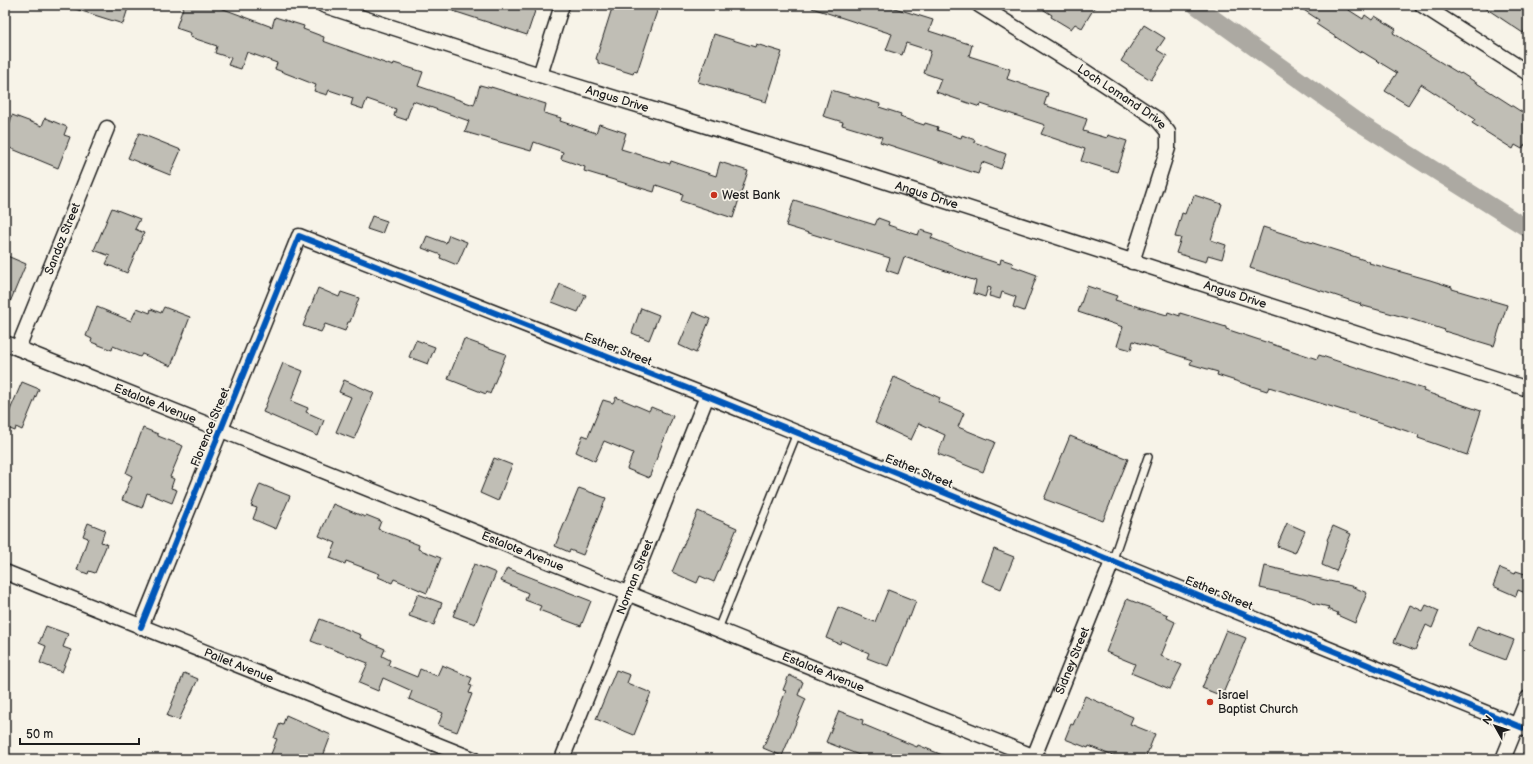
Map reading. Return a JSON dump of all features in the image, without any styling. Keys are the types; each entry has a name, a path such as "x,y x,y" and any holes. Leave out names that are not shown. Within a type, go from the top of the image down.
{"street":[{"name":"Angus Drive","path":"324,5 540,75 860,174 1528,388"},
{"path":"540,75 562,5"},
{"name":"Loch Lomand Drive","path":"979,5 1080,68 1157,119 1168,132 1168,148 1132,262"},
{"path":"1422,5 1528,73"},
{"name":"Sandoz Street","path":"18,348 107,128"},
{"name":"Esther Street","path":"299,236 707,396 1522,728"},
{"name":"Florence Street","path":"141,627 299,236"},
{"name":"Estalote Avenue","path":"5,343 1036,758"},
{"name":"Norman Street","path":"562,759 707,396"},
{"name":"Sidney Street","path":"1036,758 1112,562"},
{"name":"Pailet Avenue","path":"5,572 473,759"},
{"path":"1503,759 1522,728 1528,698"}],"lane":[{"path":"718,629 797,433"},
{"path":"1112,562 1148,457"}],"building":[{"path":"72,5 129,5 123,24 72,8"},
{"path":"184,5 213,5 272,27 275,17 304,26 303,29 324,37 323,41 393,66 394,63 423,72 418,86 474,105 480,85 546,104 544,113 561,118 560,121 596,133 599,124 626,133 621,149 670,164 671,161 716,176 720,162 748,171 733,218 681,201 683,194 656,185 654,192 584,171 585,167 561,159 563,152 534,142 531,151 465,132 469,121 413,101 406,120 394,116 396,109 367,99 363,109 351,105 353,98 329,90 327,95 314,91 316,85 275,69 277,63 247,52 241,69 228,65 231,58 215,53 217,46 190,37 191,33 176,28"},
{"path":"444,5 537,5 527,35 444,8"},
{"path":"613,5 647,5 658,8 637,72 634,71 633,74 598,63 598,60 596,59"},
{"path":"812,5 885,5 933,20 929,31 972,45 969,56 1010,69 1007,79 1048,93 1044,105 1087,119 1083,131 1107,138 1108,135 1127,141 1117,172 1081,161 1085,149 1041,134 1045,125 981,104 980,107 936,92 941,79 924,73 931,51 906,43 902,55 886,50 892,34 812,8"},
{"path":"1036,5 1096,5 1082,28 1075,24 1071,29 1051,17 1052,15"},
{"path":"1296,5 1341,5 1363,19 1365,15 1372,20 1375,16 1396,29 1393,33 1460,74 1461,73 1528,116 1528,140 1522,149 1515,145 1513,149 1472,123 1475,119 1421,84 1408,105 1385,91 1397,73 1361,51 1360,53 1316,24 1319,20"},
{"path":"1481,5 1528,5 1528,25 1523,33"},
{"path":"1144,25 1165,38 1157,50 1167,56 1151,80 1121,61"},
{"path":"714,34 755,47 756,44 782,52 766,102 698,82"},
{"path":"831,90 880,104 879,107 901,114 900,117 924,125 925,123 938,127 937,130 961,138 962,135 975,140 974,142 1006,154 1001,169 982,162 978,174 880,142 882,137 842,125 843,122 823,116"},
{"path":"12,115 42,126 45,118 67,127 64,135 70,137 58,168 5,146 5,133 7,134"},
{"path":"139,133 181,150 170,175 128,158"},
{"path":"1194,195 1222,204 1211,240 1226,245 1222,259 1208,255 1206,262 1176,253 1181,238 1175,237 1182,213 1185,214"},
{"path":"794,200 875,225 878,218 889,222 888,225 918,235 920,230 933,234 931,238 972,255 1000,264 1001,259 1013,263 1012,266 1037,275 1024,311 1013,307 1016,297 1002,292 1000,299 989,296 991,288 988,287 985,297 973,293 976,281 904,257 898,274 886,270 890,258 786,226"},
{"path":"112,208 140,219 135,229 144,233 127,273 106,264 110,256 94,250"},
{"path":"372,216 387,221 382,234 367,229"},
{"path":"1263,227 1370,262 1369,263 1430,280 1452,287 1452,289 1507,305 1494,346 1444,331 1445,330 1411,319 1360,305 1361,304 1250,268"},
{"path":"449,235 467,242 457,265 440,258 441,255 422,248 427,236 446,243"},
{"path":"5,255 26,264 5,314"},
{"path":"560,284 586,295 578,312 552,302"},
{"path":"1087,286 1117,296 1115,300 1167,315 1168,312 1180,316 1180,313 1226,327 1226,329 1317,359 1319,355 1424,389 1423,391 1481,411 1467,455 1418,438 1419,435 1361,416 1269,387 1267,391 1217,375 1218,372 1190,364 1192,360 1133,341 1131,350 1117,346 1123,327 1078,312"},
{"path":"318,288 339,297 341,292 359,298 345,331 325,324 321,332 303,326"},
{"path":"97,307 131,321 137,308 150,313 151,309 161,313 164,307 190,317 171,366 142,354 140,357 113,346 112,350 91,342 92,339 86,336"},
{"path":"641,308 659,315 649,340 632,333"},
{"path":"693,312 710,319 696,353 679,345"},
{"path":"464,339 506,354 490,394 487,392 486,394 448,379"},
{"path":"416,340 435,347 428,364 409,357"},
{"path":"283,363 303,371 291,401 308,408 306,412 324,420 318,436 263,412"},
{"path":"894,377 940,398 938,402 964,413 958,427 995,442 983,472 938,454 945,435 919,423 911,440 875,423"},
{"path":"344,380 374,393 354,439 336,432 351,397 339,392"},
{"path":"22,382 39,389 22,430 16,427 15,431 5,427 5,422"},
{"path":"616,397 649,411 651,407 673,416 649,478 627,469 633,453 604,441 595,461 576,452 583,435 588,437 603,400 613,403"},
{"path":"143,428 183,446 170,477 174,479 171,488 177,490 172,503 147,493 142,508 122,500 132,476 126,473"},
{"path":"1070,436 1128,459 1103,521 1044,499"},
{"path":"494,458 512,465 498,501 480,493"},
{"path":"260,484 290,496 276,529 253,519 257,508 251,506"},
{"path":"579,488 606,498 583,555 570,550 569,552 555,546"},
{"path":"333,504 365,517 366,515 381,521 378,529 419,545 418,549 441,558 427,593 394,579 392,583 378,577 380,574 346,561 345,564 330,558 336,543 319,536"},
{"path":"698,511 737,528 714,582 700,576 697,583 672,572"},
{"path":"88,523 105,530 101,542 107,544 95,573 89,571 88,574 77,570 88,538 83,536"},
{"path":"1287,523 1305,531 1295,553 1277,546"},
{"path":"1333,526 1351,534 1336,571 1322,565 1327,540"},
{"path":"994,549 1014,557 1001,589 982,581"},
{"path":"474,564 496,573 475,624 453,616"},
{"path":"1265,566 1351,586 1367,593 1355,623 1337,615 1338,613 1328,609 1329,607 1312,603 1312,601 1301,597 1260,588"},
{"path":"507,568 591,601 581,626 539,610 541,606 525,600 528,593 501,581"},
{"path":"1500,568 1515,574 1516,571 1528,575 1528,594 1518,590 1516,596 1493,586"},
{"path":"888,590 916,601 888,666 867,658 869,653 841,641 840,644 826,638 838,607 875,622"},
{"path":"418,594 442,603 434,625 409,616"},
{"path":"1127,599 1168,615 1167,618 1175,622 1161,656 1182,665 1170,689 1131,673 1135,664 1106,652"},
{"path":"1410,605 1423,611 1426,605 1439,611 1432,628 1426,625 1415,650 1394,642"},
{"path":"320,619 361,635 360,638 385,649 382,656 390,660 388,665 417,677 420,669 437,676 442,665 472,678 469,685 472,686 469,693 472,694 457,732 438,725 443,713 409,699 412,691 383,678 378,691 359,683 368,663 311,641"},
{"path":"46,626 68,634 63,647 71,650 62,672 40,663 46,646 39,643"},
{"path":"1477,626 1514,640 1506,660 1469,646"},
{"path":"1226,630 1246,638 1222,696 1202,688"},
{"path":"616,670 630,675 627,683 651,693 634,735 596,719"},
{"path":"184,673 198,679 179,720 167,716"},
{"path":"789,675 803,682 798,695 806,699 782,756 763,748 786,691 783,690"},
{"path":"1085,696 1133,717 1130,724 1155,734 1145,759 1120,759 1089,746 1088,748 1065,739 1071,724 1073,725"},
{"path":"839,711 863,720 862,724 917,747 918,745 952,759 869,759 826,742"},
{"path":"286,715 331,735 322,759 269,759 277,739 274,738 280,723 283,724"}],"waterway":[{"path":"1195,5 1355,120 1528,229"}],"cycle path":[{"path":"141,627 299,236 707,396 1528,730"}],"place":[{"name":"West Bank","path":"714,195"},
{"name":"Israel Baptist Church","path":"1210,702"}]}
